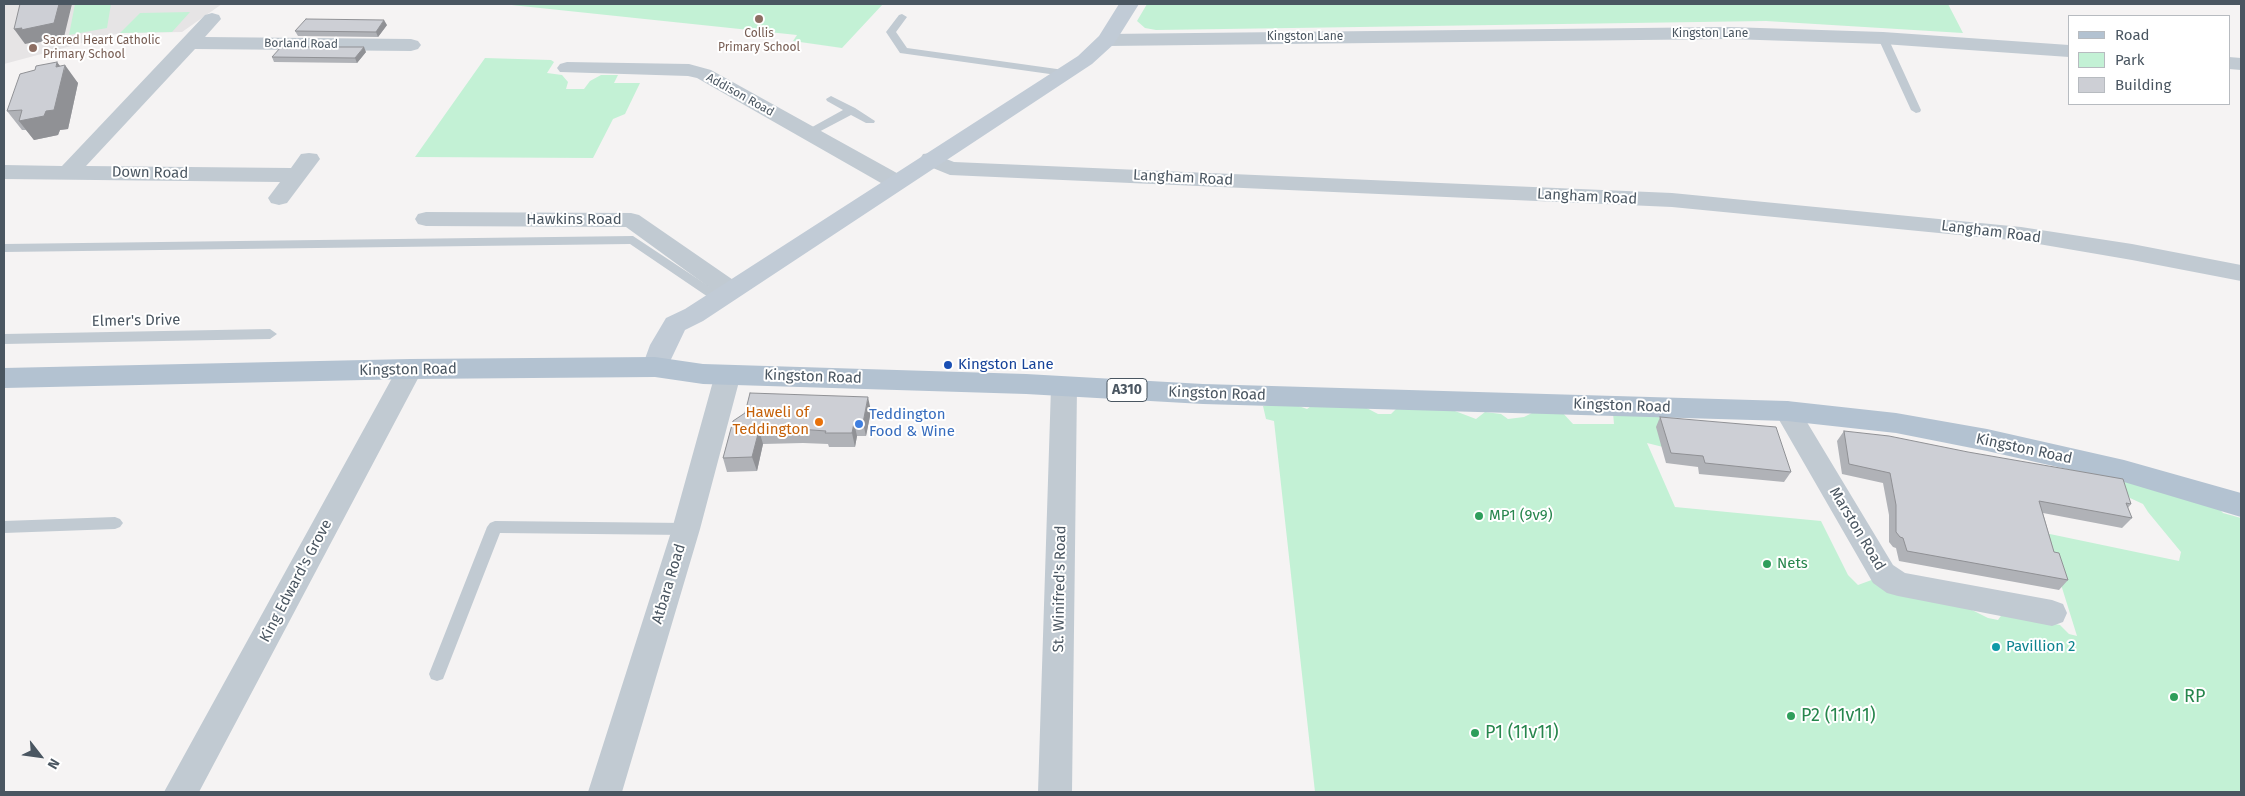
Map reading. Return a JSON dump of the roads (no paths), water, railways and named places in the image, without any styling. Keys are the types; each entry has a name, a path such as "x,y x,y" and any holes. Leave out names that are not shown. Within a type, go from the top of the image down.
{"main road":[{"path":"655,367 663,345 675,324 694,315 1085,60 1107,40 1129,4"},
{"name":"Kingston Road","path":"4,378 655,367 703,374 1064,386 1203,394 1786,411 1896,423 2004,444 2124,471 2241,505"}],"street":[{"path":"68,172 212,19"},
{"name":"Kingston Lane","path":"1107,40 1730,33 1883,38 2068,51"},
{"name":"Borland Road","path":"190,43 411,45"},
{"name":"Addison Road","path":"567,68 689,70 704,74 896,182"},
{"name":"Langham Road","path":"931,159 950,168 1672,200 2020,234 2132,252 2241,274"},
{"name":"Down Road","path":"4,172 303,167 279,198"},
{"name":"Hawkins Road","path":"426,219 631,220 724,294"},
{"name":"King Edward's Grove","path":"181,792 410,370"},
{"name":"Atbara Road","path":"604,792 686,529 728,374"},
{"name":"St. Winifred's Road","path":"1055,792 1064,386"},
{"name":"Marston Road","path":"1786,411 1883,574 1898,584 2052,613"}],"lane":[{"path":"902,17 891,32 904,51 1064,73"},
{"path":"1883,38 1916,110"},
{"path":"831,99 870,121"},
{"path":"809,133 851,110"},
{"path":"4,248 633,240 724,294"},
{"name":"Elmer's Drive","path":"4,339 270,334"},
{"path":"4,527 115,523"},
{"path":"437,674 495,526 686,529"}],"place":[{"name":"Collis Primary School","path":"759,19"},
{"name":"Sacred Heart Catholic Primary School","path":"33,48"},
{"name":"Kingston Lane","path":"948,365"},
{"name":"Haweli of Teddington","path":"819,422"},
{"name":"Teddington Food & Wine","path":"859,424"},
{"name":"MP1 (9v9)","path":"1479,516"},
{"name":"Nets","path":"1767,564"},
{"name":"Pavillion 2","path":"1996,647"},
{"name":"RP","path":"2174,697"},
{"name":"P2 (11v11)","path":"1791,716"},
{"name":"P1 (11v11)","path":"1475,733"}]}
